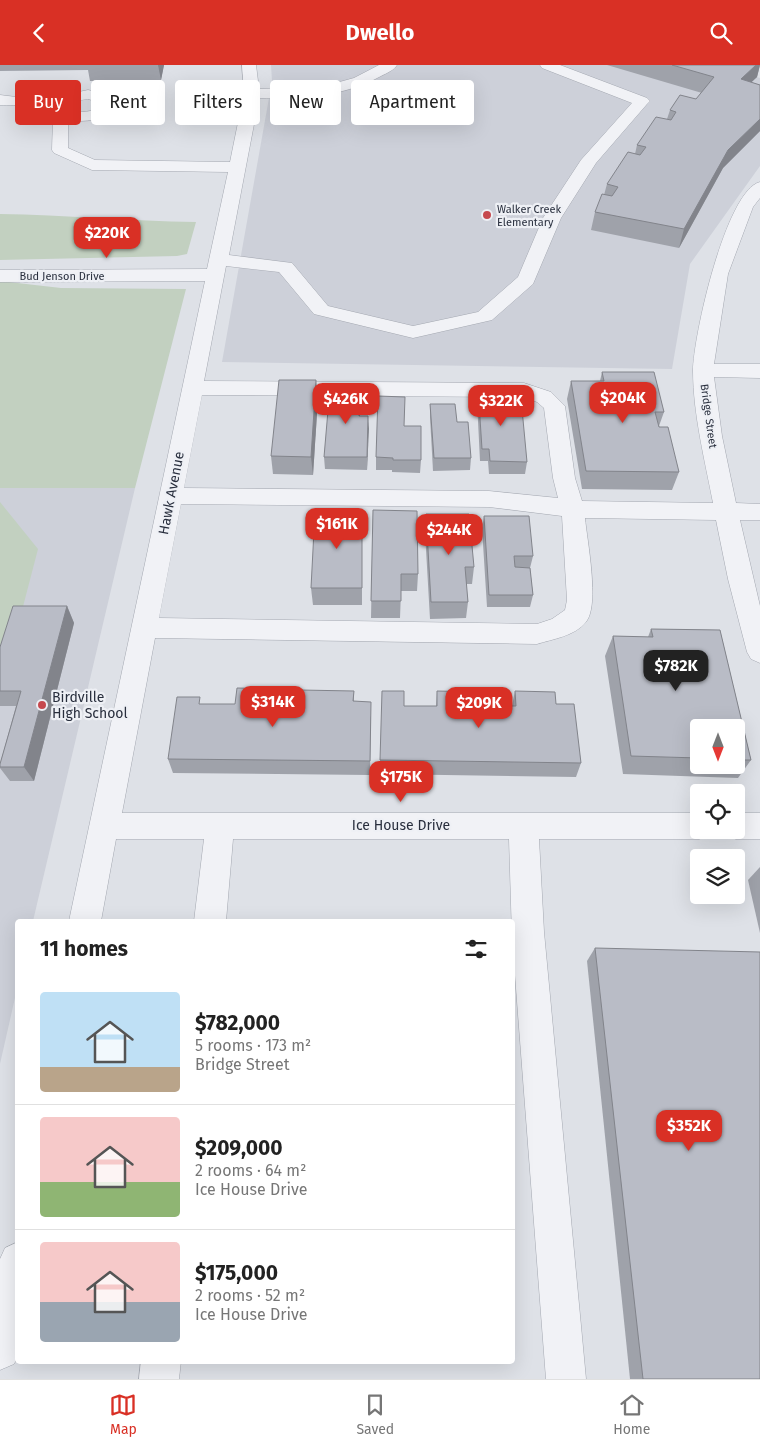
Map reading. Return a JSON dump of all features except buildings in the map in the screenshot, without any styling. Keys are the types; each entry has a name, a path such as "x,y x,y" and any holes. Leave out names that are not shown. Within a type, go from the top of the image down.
{"street":[{"name":"Hawk Avenue","path":"249,65 251,80"},
{"path":"260,93 290,94 328,90 349,85 390,65"},
{"name":"Bud Jenson Drive","path":"0,277 216,267 285,267 320,310 413,332 485,316 526,280 552,217 589,160 642,101 547,65"},
{"path":"81,95 91,93 104,96 114,103 111,109 99,115 81,115"},
{"path":"0,100 15,100"},
{"path":"59,125 60,150 92,165 236,167"},
{"name":"Hawk Avenue","path":"85,919 245,125"},
{"name":"Bridge Street","path":"760,187 745,206 719,274 703,370 711,436 726,511 740,579 760,651"},
{"path":"703,370 760,371"},
{"path":"144,628 537,634 560,627 577,615 580,600 573,509 564,479 554,407 544,397 524,390 192,388"},
{"path":"170,496 489,499 530,502 573,509 760,512"},
{"path":"523,825 520,932 566,1379"},
{"name":"Ice House Drive","path":"104,826 690,826"},
{"path":"210,919 220,826"},
{"path":"745,826 760,826"},
{"path":"0,1350 15,1276"},
{"path":"159,1379 161,1364"}],"shaded area":[{"name":"Walker Creek Elementary","path":"271,65 719,65 760,78 760,166 690,264 672,369 222,362 270,92 270,125 341,125 341,80 272,80"},
{"name":"Birdville High School","path":"0,488 135,488 33,919 15,919 15,998 0,1064"}],"green space":[{"path":"0,214 196,222 187,254 177,256 0,260"},
{"path":"0,281 61,288 186,289 135,488 0,488"},
{"path":"0,502 38,549 0,695"}],"place":[{"name":"Walker Creek Elementary","path":"487,215"},
{"name":"Birdville High School","path":"42,705"}]}
